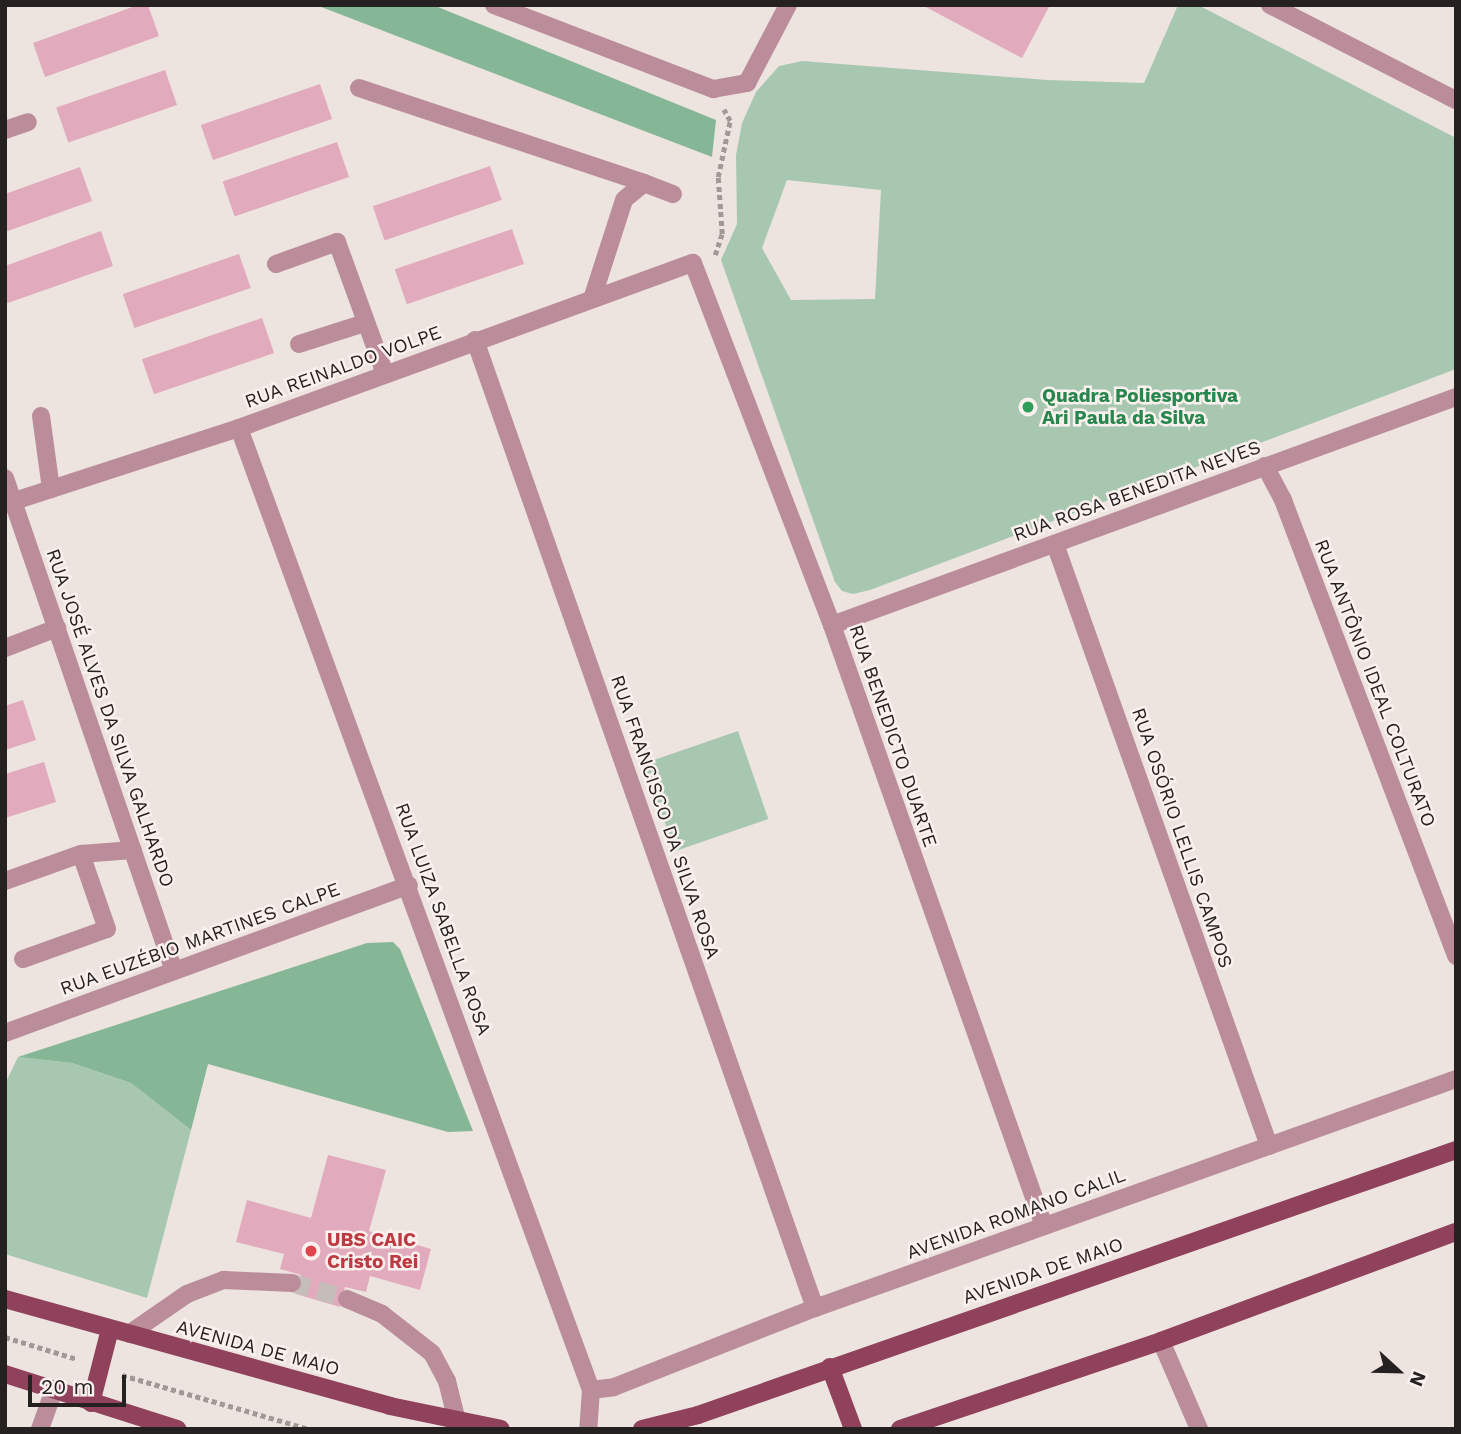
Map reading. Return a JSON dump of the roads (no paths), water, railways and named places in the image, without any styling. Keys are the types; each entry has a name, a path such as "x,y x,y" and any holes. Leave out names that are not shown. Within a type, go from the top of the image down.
{"main road":[{"name":"AVENIDA DE MAIO","path":"642,1429 698,1415 1456,1150"},
{"path":"900,1429 1161,1341 1456,1232"},
{"name":"AVENIDA DE MAIO","path":"5,1299 461,1423 501,1429"},
{"path":"91,1403 110,1329"},
{"path":"830,1367 853,1429"},
{"path":"5,1374 177,1429"}],"street":[{"path":"494,5 713,89 747,83 788,5"},
{"path":"1270,5 1456,100"},
{"path":"359,88 673,194"},
{"path":"5,130 27,122"},
{"path":"592,299 624,200 643,183"},
{"path":"276,264 337,242 385,373"},
{"name":"RUA REINALDO VOLPE","path":"9,502 239,428 475,340 592,299 695,268"},
{"name":"RUA BENEDICTO DUARTE","path":"695,268 832,625 1044,1226"},
{"path":"299,344 365,323"},
{"name":"RUA FRANCISCO DA SILVA ROSA","path":"475,340 815,1308"},
{"name":"RUA ROSA BENEDITA NEVES","path":"832,625 1456,397"},
{"path":"41,415 51,489"},
{"name":"RUA LUIZA SABELLA ROSA","path":"239,428 409,884 591,1390 588,1429"},
{"name":"RUA ANTÔNIO IDEAL COLTURATO","path":"1265,466 1288,513 1456,956"},
{"name":"RUA JOSÉ ALVES DA SILVA GALHARDO","path":"5,478 9,502 57,628 174,971"},
{"name":"RUA OSÓRIO LELLIS CAMPOS","path":"1055,544 1269,1146"},
{"path":"5,648 57,628"},
{"path":"5,881 81,854 132,850"},
{"path":"23,959 107,929 81,854"},
{"name":"RUA EUZÉBIO MARTINES CALPE","path":"5,1033 409,884"},
{"name":"AVENIDA ROMANO CALIL","path":"591,1390 614,1387 815,1308 1456,1079"},
{"path":"129,1334 187,1294 224,1280 292,1283"},
{"path":"347,1299 382,1314 432,1353 447,1381 461,1423"},
{"path":"1161,1341 1199,1429"},
{"path":"40,1429 54,1390"}],"tunnel":[{"path":"292,1283 347,1299"}],"place":[{"name":"Quadra Poliesportiva Ari Paula da Silva","path":"1028,407"},
{"name":"UBS CAIC Cristo Rei","path":"311,1251"}]}
